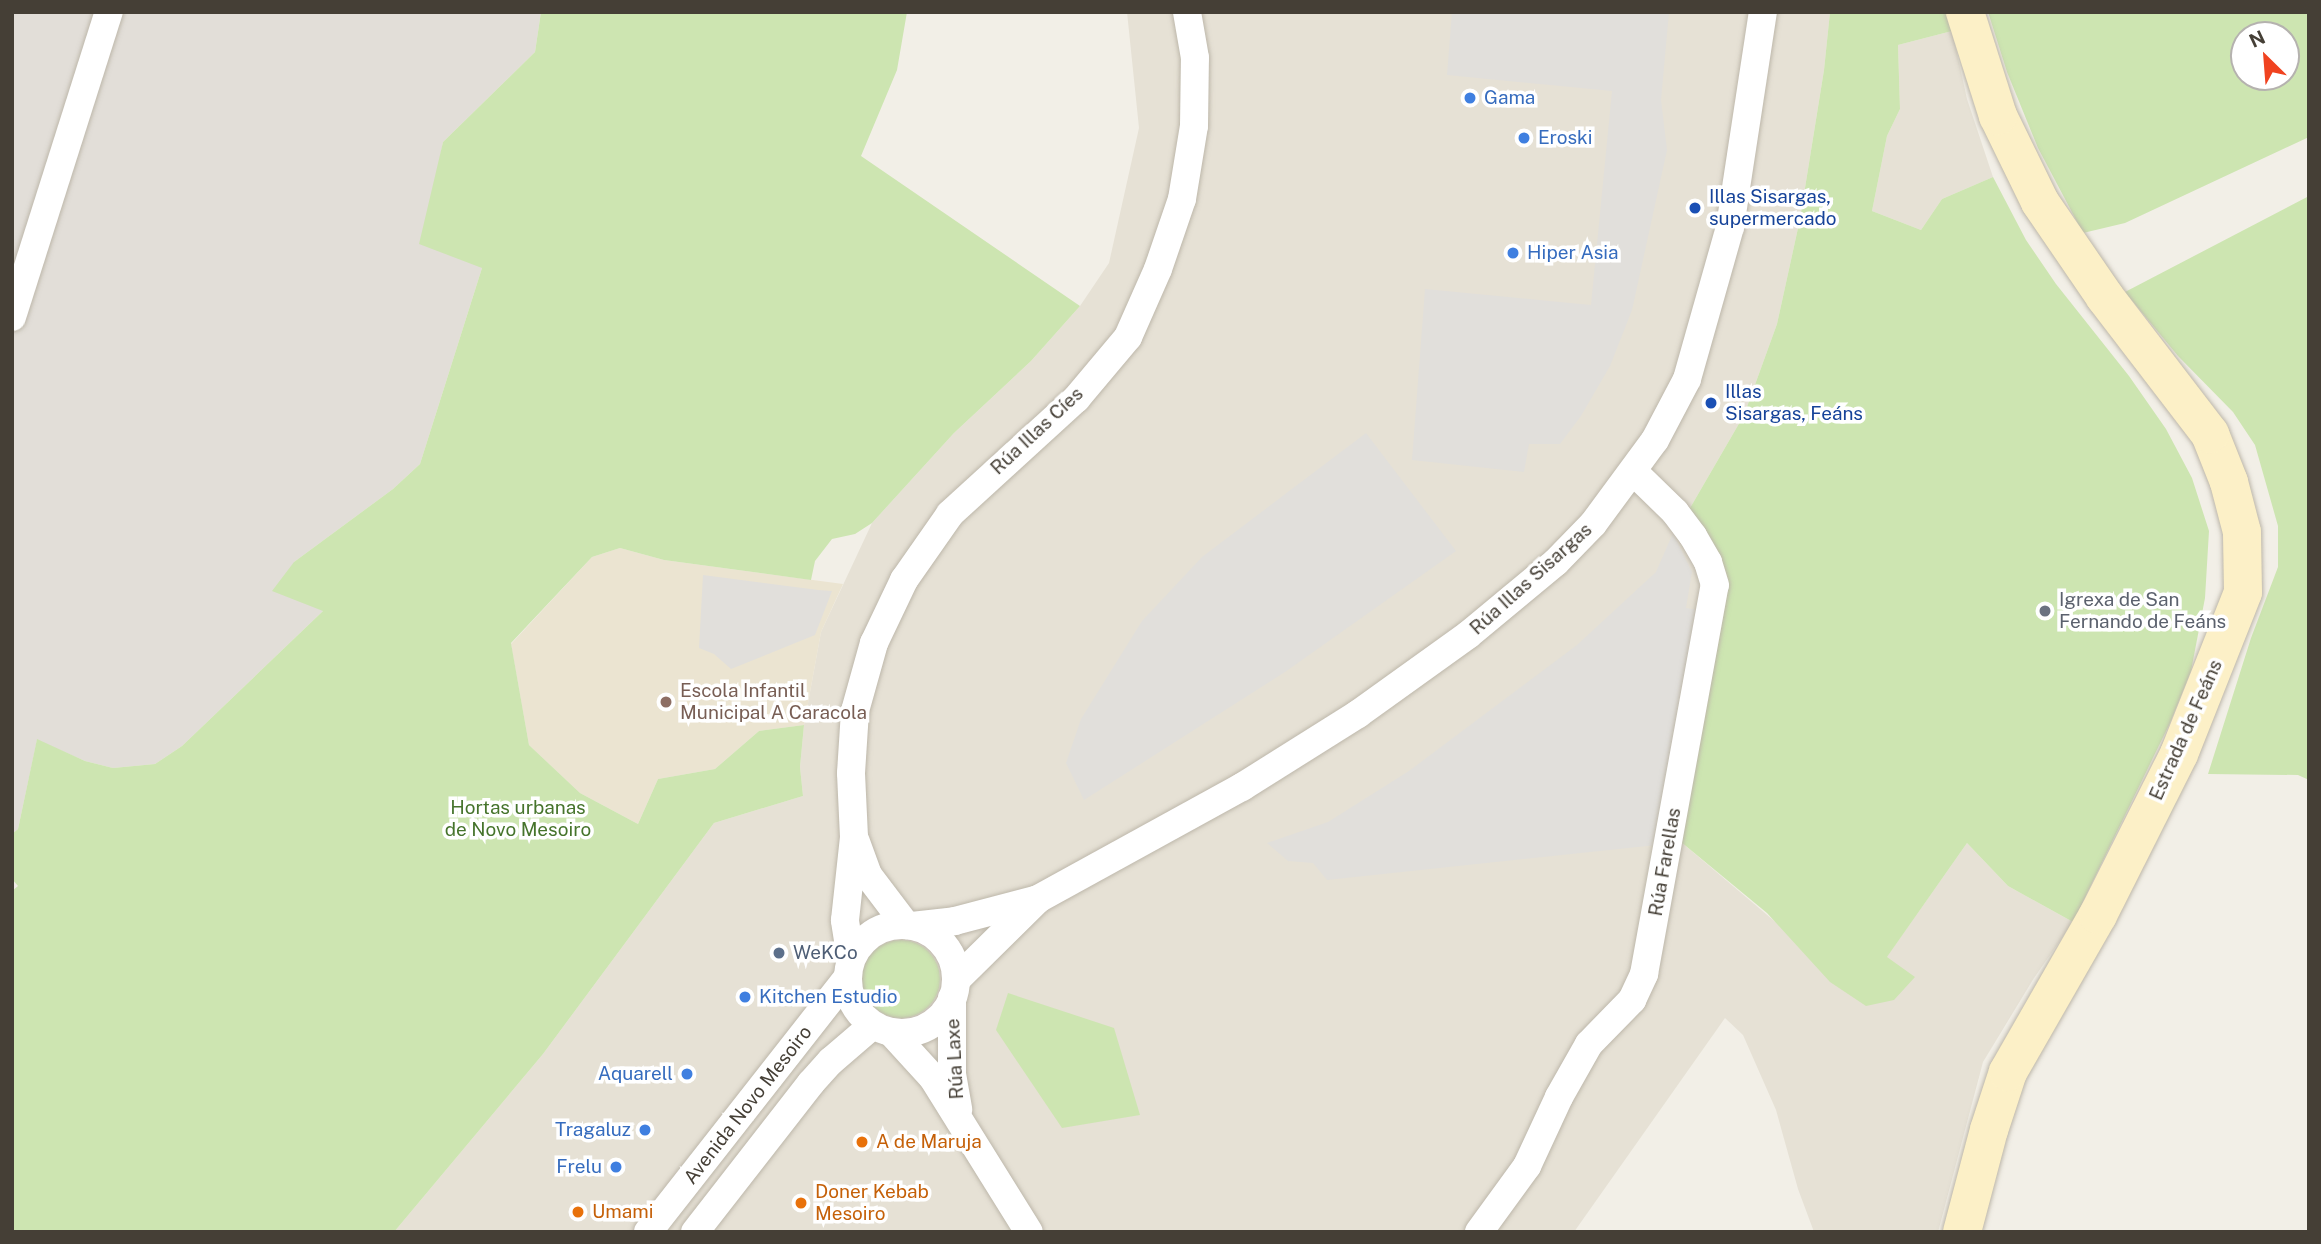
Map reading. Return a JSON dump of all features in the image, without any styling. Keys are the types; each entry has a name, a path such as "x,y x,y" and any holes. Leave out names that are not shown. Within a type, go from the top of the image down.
{"street":[{"name":"Rúa Illas Cíes","path":"849,969 845,920 854,836 851,774 855,711 874,643 904,580 950,514 1076,399 1128,337 1158,269 1182,199 1194,125 1195,58 1187,12"},
{"name":"Rúa Illas Sisargas","path":"909,925 955,921 1038,899 1242,787 1358,714 1468,635 1556,562 1594,524 1656,440 1687,379 1730,227 1763,12"},
{"name":"Estrada de Feáns","path":"1962,1232 1989,1129 2008,1072 2098,915 2179,754 2242,592 2242,532 2229,482 2210,434 2084,268 2040,202 1998,117 1965,12"},
{"path":"12,317 102,18"},
{"name":"Rúa Farellas","path":"1479,1232 1527,1166 1559,1097 1589,1044 1632,1000 1644,974 1716,585 1709,562 1693,536 1675,512 1634,472"},
{"name":"Rúa Illas Cíes","path":"854,836 868,875 909,925"},
{"name":"Rúa Illas Sisargas","path":"954,989 1038,899"},
{"path":"909,925 929,932 944,945 953,961 954,989 943,1014 928,1026 910,1033 882,1029 859,1013 850,997 849,969 860,943 875,932 909,925"},
{"name":"Avenida Novo Mesoiro","path":"648,1232 849,969"},
{"name":"Rúa Laxe","path":"954,989 952,1074 960,1119"},
{"name":"Avenida Novo Mesoiro","path":"695,1232 818,1076 882,1029"},
{"name":"Rúa Laxe","path":"882,1029 933,1078 1029,1232"}],"shaded area":[{"path":"12,12 541,12 535,52 443,142 437,173 482,268 420,464 393,489 294,562 324,610 182,746 155,764 113,768 85,761 37,740 18,829 12,834"},
{"path":"1127,12 1830,12 1824,70 1800,219 1777,324 1744,415 1686,515 1717,556 1681,842 1779,925 1914,977 1886,958 1967,843 2008,886 2073,922 2034,978 1983,1062 1938,1232 1814,1232 1798,1189 1776,1110 1743,1035 1725,1018 1574,1232 394,1232 543,1054 714,823 803,796 800,767 804,725 821,632 872,523 954,433 1031,361 1080,306 1109,263 1139,128"},
{"path":"1452,12 1669,12 1661,100 1667,150 1632,310 1610,366 1581,416 1560,444 1529,444 1524,472 1412,460 1425,289 1591,305 1612,91 1447,75"},
{"path":"1952,31 1967,99 1993,177 1942,199 1921,230 1872,211 1887,136 1900,109 1898,45"},
{"path":"1366,433 1456,551 1285,672 1084,800 1066,763 1081,719 1142,621 1202,557"},
{"path":"1673,533 1692,572 1686,608 1704,611 1666,844 1327,880 1313,863 1288,861 1267,843 1328,822 1409,771 1577,645 1656,572"},
{"name":"Escola Infantil Municipal A Caracola","path":"620,548 664,560 843,584 821,632 804,725 759,731 715,769 658,779 638,824 580,793 529,745 511,644 592,557"},
{"path":"703,575 832,591 815,635 731,669 714,654 699,648"}],"green space":[{"name":"Hortas urbanas de Novo Mesoiro","path":"541,12 907,12 897,70 861,156 1080,306 1031,361 954,433 872,523 855,534 832,539 815,561 811,580 664,560 620,548 592,557 511,643 529,745 580,793 638,824 658,779 715,769 759,731 804,725 800,767 803,796 714,823 543,1054 394,1232 12,1232 12,891 18,886 12,879 12,834 18,829 37,739 85,761 113,768 155,764 182,746 323,611 272,591 294,562 393,489 420,464 482,268 419,244 443,142 535,52"},
{"path":"1830,12 1947,12 1952,31 1898,45 1900,109 1887,136 1872,211 1921,230 1942,199 1993,177 2026,240 2056,284 2129,376 2166,429 2192,478 2209,531 2205,598 2191,671 2170,723 2073,922 2008,886 1967,843 1887,957 1915,977 1894,1000 1866,1006 1830,982 1767,913 1681,842 1724,585 1686,515 1744,415 1777,324 1800,219 1824,70"},
{"path":"1988,12 2309,12 2309,137 2125,223 2083,233 2038,148 2007,72"},
{"path":"2309,196 2309,780 2298,775 2208,774 2251,638 2278,567 2278,526 2255,445 2233,412 2178,356 2125,292"},
{"path":"893,940 909,940 923,946 934,957 940,971 940,987 934,1001 923,1012 909,1018 893,1018 879,1012 868,1001 862,987 862,971 868,957 879,946"},
{"path":"1008,993 1114,1028 1140,1115 1062,1128 996,1030"}],"place":[{"name":"Gama","path":"1470,98"},
{"name":"Eroski","path":"1524,138"},
{"name":"Illas Sisargas, supermercado","path":"1695,208"},
{"name":"Hiper Asia","path":"1513,253"},
{"name":"Illas Sisargas, Feáns","path":"1711,403"},
{"name":"Igrexa de San Fernando de Feáns","path":"2045,611"},
{"name":"Escola Infantil Municipal A Caracola","path":"666,702"},
{"name":"WeKCo","path":"779,953"},
{"name":"Kitchen Estudio","path":"745,997"},
{"name":"Aquarell","path":"687,1074"},
{"name":"Tragaluz","path":"645,1130"},
{"name":"A de Maruja","path":"862,1142"},
{"name":"Frelu","path":"616,1167"},
{"name":"Doner Kebab Mesoiro","path":"801,1203"},
{"name":"Umami","path":"578,1212"}]}
